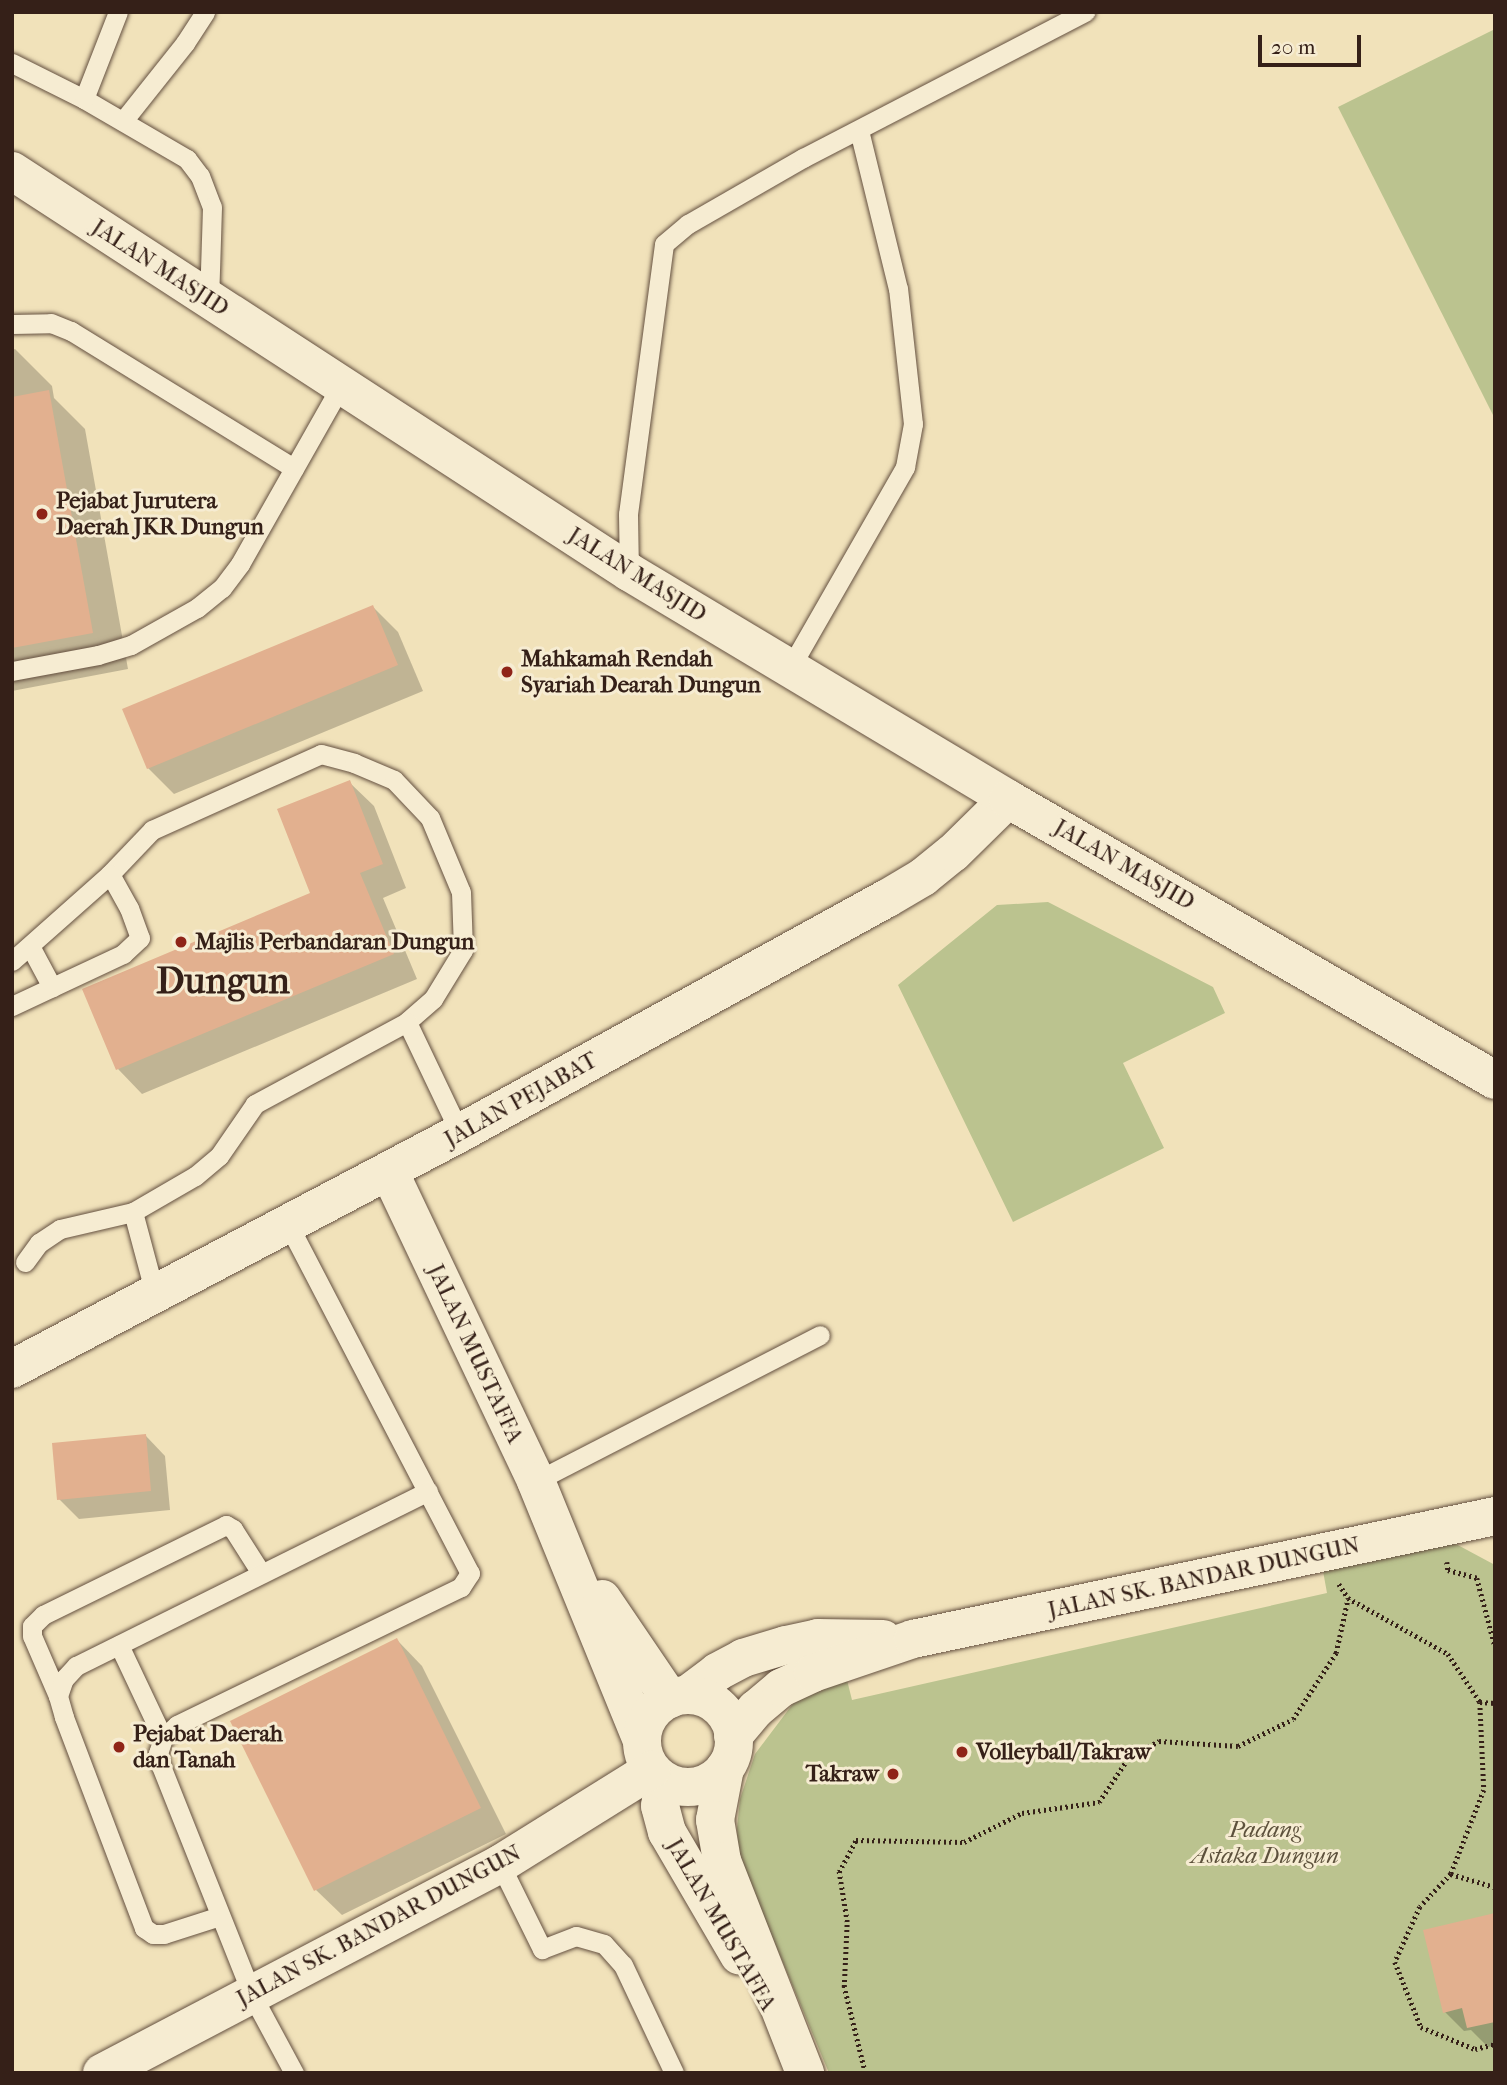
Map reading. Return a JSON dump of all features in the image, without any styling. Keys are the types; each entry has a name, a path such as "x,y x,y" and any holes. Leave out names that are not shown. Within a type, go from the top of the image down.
{"street":[{"name":"JALAN MASJID","path":"12,171 340,387 629,572 1008,799 1495,1080"},
{"name":"JALAN PEJABAT","path":"12,1369 460,1133 914,882 953,853 1008,799"},
{"name":"JALAN MUSTAFFA","path":"389,1171 536,1481 652,1763 667,1832 803,2068"},
{"name":"JALAN SK. BANDAR DUNGUN","path":"729,1752 756,1709 781,1688 813,1672 913,1639 1495,1516"},
{"name":"JALAN MUSTAFFA","path":"559,1537 678,1697"},
{"name":"JALAN SK. BANDAR DUNGUN","path":"678,1697 743,1658 786,1645 818,1638 913,1639"},
{"path":"678,1697 704,1698 719,1707 729,1720 729,1752 713,1780 697,1787 680,1787 652,1763 651,1715 678,1697"},
{"name":"JALAN MUSTAFFA","path":"729,1752 715,1820 722,1861 803,2068"},
{"name":"JALAN SK. BANDAR DUNGUN","path":"102,2073 500,1864 652,1763"}],"lane":[{"path":"84,99 118,12"},
{"path":"123,121 185,43 205,12"},
{"path":"629,572 628,514 664,244 688,224 859,130 1085,12"},
{"path":"12,63 84,99 187,159 200,176 212,207 209,300"},
{"path":"789,668 905,467 913,424 898,289 859,130"},
{"path":"12,324 51,323 71,331 294,468"},
{"path":"12,671 98,655 131,645 197,608 222,588 240,564 340,387"},
{"path":"12,961 110,874 152,831 321,754 354,762 394,780 430,818 461,892 463,950 433,999 407,1022 255,1104 219,1156 195,1176 133,1212 60,1229 39,1243 25,1262"},
{"path":"12,1006 123,954 140,937 129,908 110,874"},
{"path":"30,946 52,987"},
{"path":"407,1022 460,1133"},
{"path":"133,1212 155,1294"},
{"path":"288,1224 470,1573 461,1587 177,1725 163,1738 158,1753 162,1766 220,1916 251,1995 293,2073"},
{"path":"536,1481 820,1335"},
{"path":"58,1696 64,1679 76,1666 428,1490"},
{"path":"220,1916 164,1934 153,1934 144,1928 58,1696 32,1636 33,1626 43,1615 226,1525 233,1529 261,1573"},
{"path":"119,1645 163,1738"},
{"path":"500,1864 542,1949 576,1936 604,1944 623,1965 674,2073"}],"path":[{"path":"1443,1527 1448,1570 1477,1578 1495,1646"},
{"path":"865,2073 844,1987 847,1922 839,1872 856,1840 964,1842 1022,1813 1099,1802 1129,1757 1159,1741 1238,1746 1293,1718 1336,1653 1348,1598 1448,1654 1480,1702 1484,1790 1451,1874 1420,1907 1395,1962 1421,2027 1475,2049 1495,2044"},
{"path":"1480,1702 1495,1703"},
{"path":"1451,1874 1495,1887"}],"green space":[{"path":"1495,29 1495,419 1338,107"},
{"path":"1048,902 1213,987 1225,1013 1123,1063 1164,1148 1013,1222 898,985 997,905"},
{"name":"Padang Astaka Dungun","path":"1454,1543 1495,1565 1495,2073 829,2073 738,1855 740,1799 755,1754 795,1701 847,1680 852,1700 1327,1593 1323,1571"}],"building":[{"name":"Pejabat Jurutera Daerah JKR Dungun","path":"49,390 93,633 12,648 12,397"},
{"path":"373,605 398,665 147,769 122,709"},
{"path":"350,780 383,864 360,873 394,954 116,1070 82,989 310,893 277,809"},
{"path":"146,1434 151,1491 57,1500 52,1443"},
{"path":"397,1638 481,1808 314,1891 230,1721"},
{"path":"1495,1913 1495,2022 1467,2028 1462,2008 1443,2013 1423,1930"}],"place":[{"name":"Pejabat Jurutera Daerah JKR Dungun","path":"42,514"},
{"name":"Mahkamah Rendah Syariah Dearah Dungun","path":"507,672"},
{"name":"Majlis Perbandaran Dungun","path":"181,942"},
{"name":"Pejabat Daerah dan Tanah","path":"119,1747"},
{"name":"Volleyball/Takraw","path":"962,1752"},
{"name":"Takraw","path":"893,1774"}],"district":[{"name":"Dungun","path":"223,981"}]}
